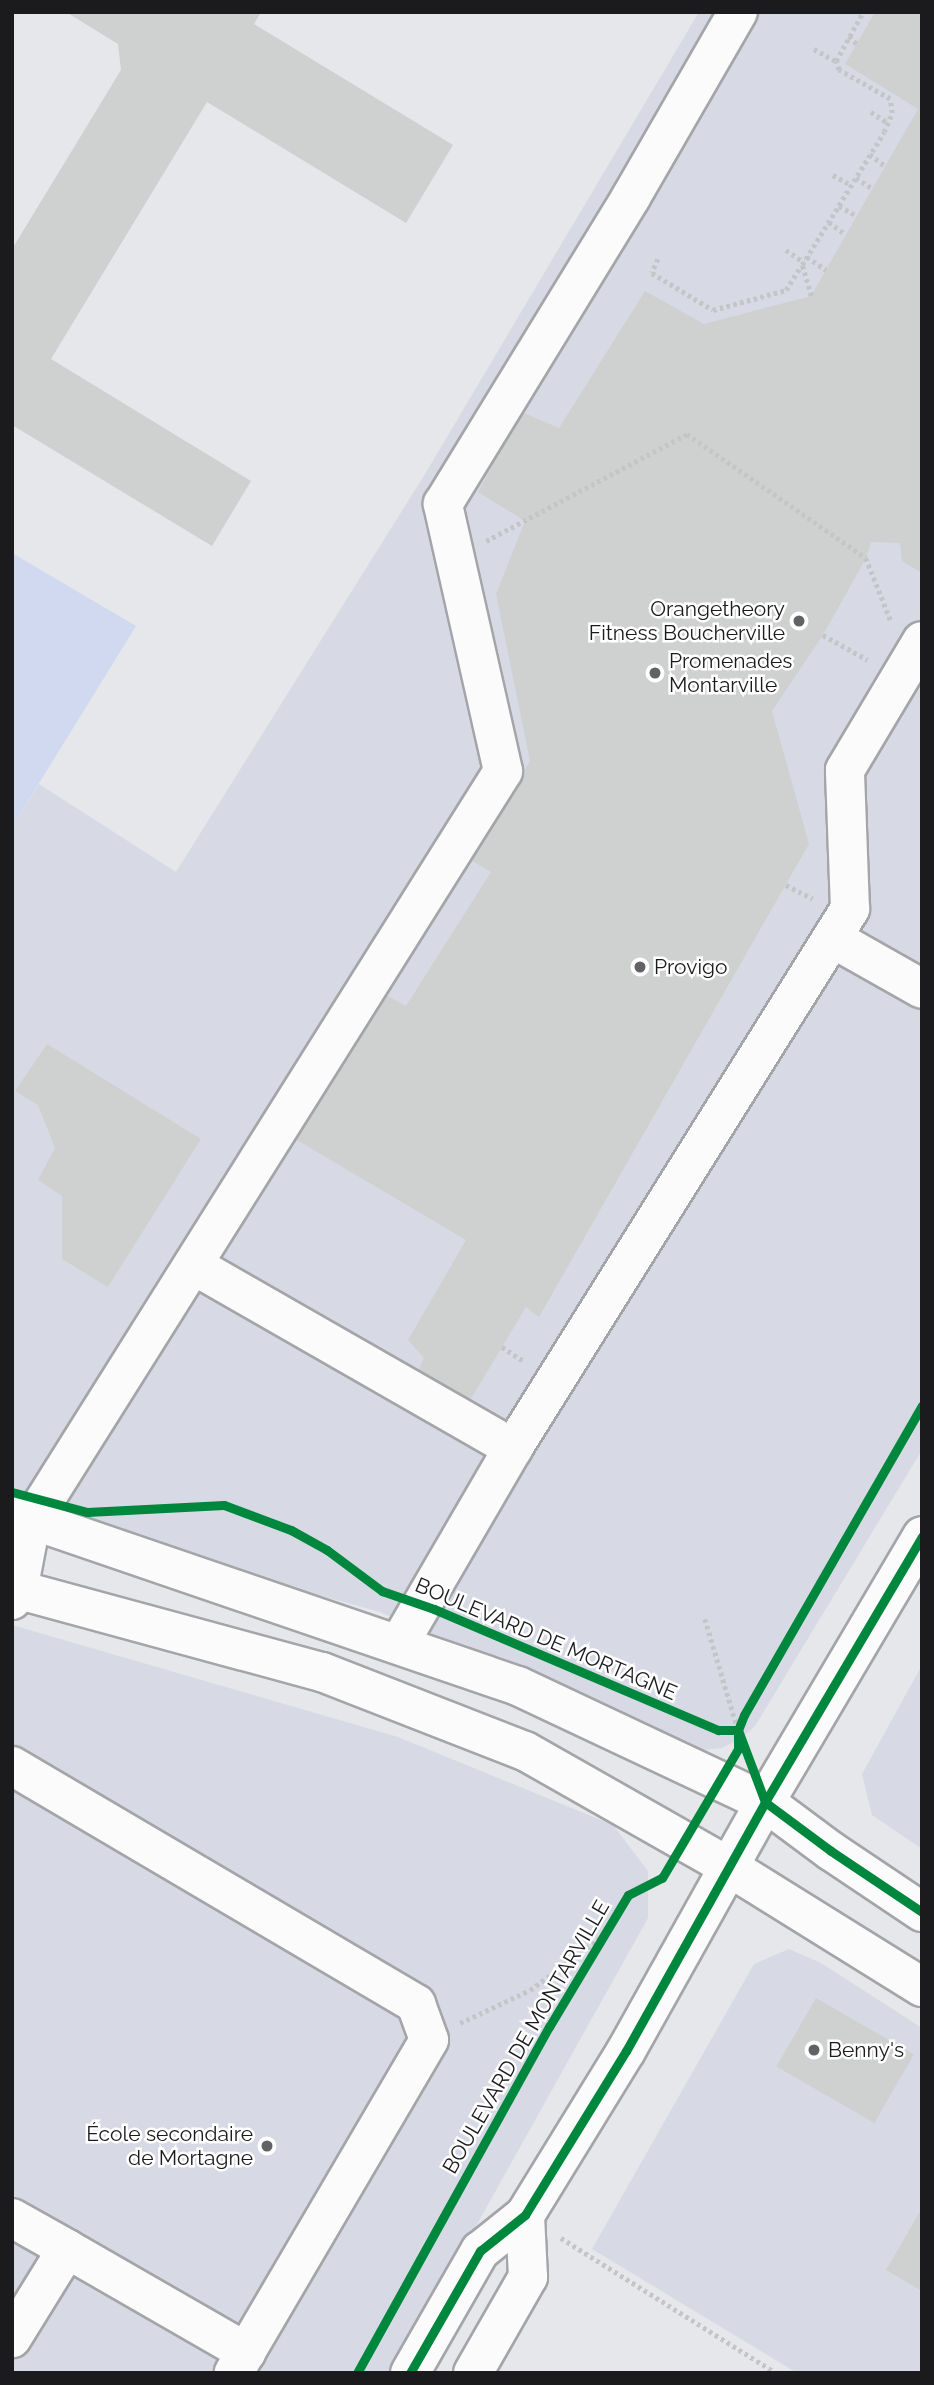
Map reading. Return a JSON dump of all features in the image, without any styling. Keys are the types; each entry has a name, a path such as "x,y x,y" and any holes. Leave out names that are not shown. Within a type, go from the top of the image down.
{"street":[{"path":"738,12 631,197 443,504 503,771 192,1265 22,1518 14,1593 322,1672 525,1751 729,1867 922,1987"},
{"path":"399,1644 513,1448 850,909 845,770 900,656"},
{"path":"832,938 922,989"},
{"path":"192,1265 513,1448"},
{"path":"22,1518 518,1686 765,1802 831,1851 922,1912"},
{"path":"410,2373 480,2251 525,2215 626,2050 765,1802 922,1536"},
{"path":"12,1766 416,2004 429,2040 240,2362 67,2249 12,2218"},
{"path":"473,2373 528,2277 525,2215"},
{"path":"15,2328 67,2249"}],"path":[{"path":"836,61 863,12"},
{"path":"849,36 857,44"},
{"path":"658,259 652,273 713,310 786,290 856,178 892,113 890,99 839,70 836,61 814,49"},
{"path":"871,113 888,123"},
{"path":"870,154 885,166"},
{"path":"832,175 851,185"},
{"path":"856,178 873,188"},
{"path":"839,205 857,216"},
{"path":"829,222 846,235"},
{"path":"786,250 826,270"},
{"path":"805,261 811,296"},
{"path":"455,557 687,435 866,558 900,656"},
{"path":"823,635 900,656"},
{"path":"705,1619 738,1749 719,1780"},
{"path":"733,1730 744,1715"},
{"path":"733,1730 743,1742"},
{"path":"429,2040 488,2008 530,1990 604,1935"},
{"path":"525,2215 776,2373"}],"shaded area":[{"path":"699,12 922,12 922,1450 755,1726 740,1739 722,1748 702,1750 682,1746 380,1612 137,1545 12,1497 12,827 39,784 176,872 425,474"},
{"path":"12,553 136,626 12,827"},
{"name":"École secondaire de Mortagne","path":"12,1625 398,1737 613,1825 648,1871 648,1918 394,2373 12,2373"},
{"path":"922,1665 922,1849 872,1815 862,1774"},
{"path":"789,1949 821,1963 922,2028 922,2373 797,2373 592,2249 754,1964"}],"building":[{"path":"66,12 261,12 254,24 453,145 406,223 207,102 51,359 251,481 212,546 12,425 12,249 121,70 118,44"},
{"name":"Promenades Montarville","path":"875,12 922,12 922,573 902,561 900,543 871,542 866,558 823,635 772,711 809,844 539,1317 526,1307 466,1407 416,1376 424,1358 408,1340 466,1240 295,1139 382,993 406,1006 491,872 471,860 530,761 496,594 525,521 478,492 522,412 559,428 645,291 704,324 811,296 918,109 845,64"},
{"path":"47,1044 201,1139 108,1287 62,1259 62,1196 38,1180 55,1148 38,1105 15,1091"},
{"path":"816,1998 914,2054 874,2123 777,2066"},
{"path":"922,2208 922,2291 886,2270"}],"cycle path":[{"name":"BOULEVARD DE MONTARVILLE","path":"357,2373 549,2027 628,1895 662,1878 738,1749 738,1730 744,1715 922,1406"},
{"name":"BOULEVARD DE MORTAGNE","path":"12,1492 87,1512 224,1505 291,1530 327,1550 382,1591 434,1609 718,1730 738,1730 765,1802 831,1851 922,1912"},
{"path":"410,2373 480,2251 525,2215 626,2051 765,1802 922,1536"}],"place":[{"name":"Orangetheory Fitness Boucherville","path":"799,621"},
{"name":"Promenades Montarville","path":"655,673"},
{"name":"Provigo","path":"640,967"},
{"name":"Benny's","path":"814,2050"},
{"name":"École secondaire de Mortagne","path":"267,2146"}]}
